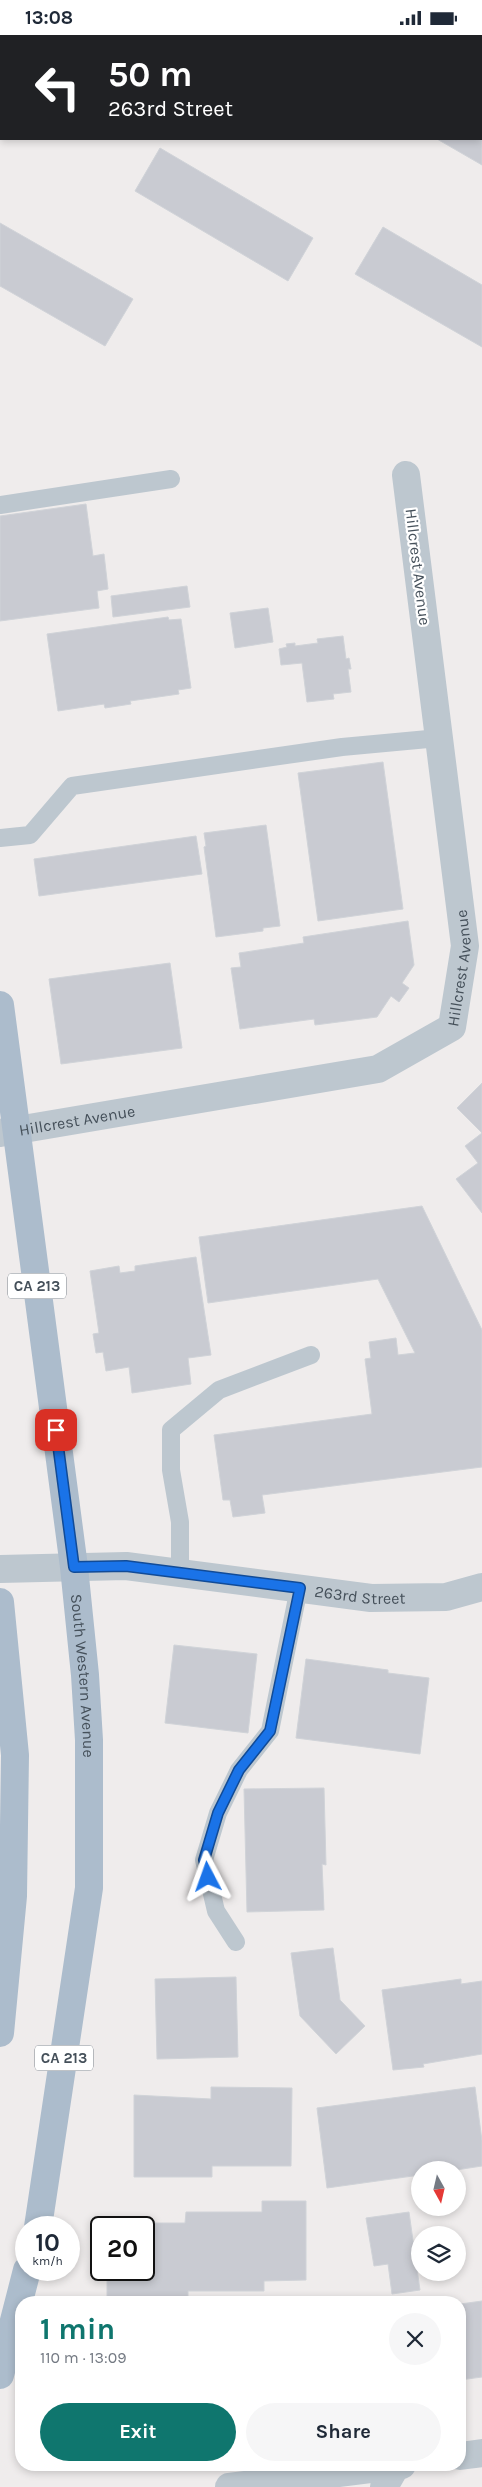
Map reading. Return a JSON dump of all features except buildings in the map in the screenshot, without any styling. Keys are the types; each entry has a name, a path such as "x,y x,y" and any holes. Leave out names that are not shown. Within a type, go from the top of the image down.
{"main road":[{"name":"South Western Avenue","path":"0,1005 8,1132 74,1567 85,1675 89,1740 89,1888 40,2216"},
{"path":"0,1602 14,1755 13,1896 0,2033"},
{"path":"20,2296 24,2281"},
{"path":"0,2375 15,2317"}],"street":[{"name":"Hillcrest Avenue","path":"8,1132 378,1069 452,1027 465,946 406,475"},
{"name":"263rd Street","path":"0,1569 126,1566 371,1598 446,1597 482,1587"},
{"path":"466,2455 482,2453"},
{"path":"229,2487 394,2473"}],"lane":[{"path":"0,505 170,479"},
{"path":"0,838 30,835 72,786 342,747 439,737"},
{"path":"180,1573 180,1522 171,1469 172,1430 219,1390 311,1355"},
{"path":"236,1942 216,1911 204,1860 218,1813 239,1770 270,1731 300,1588"}],"route":[{"path":"56,1430 74,1567 126,1566 300,1588 270,1731 239,1770 218,1813 204,1860 208,1877"}]}
